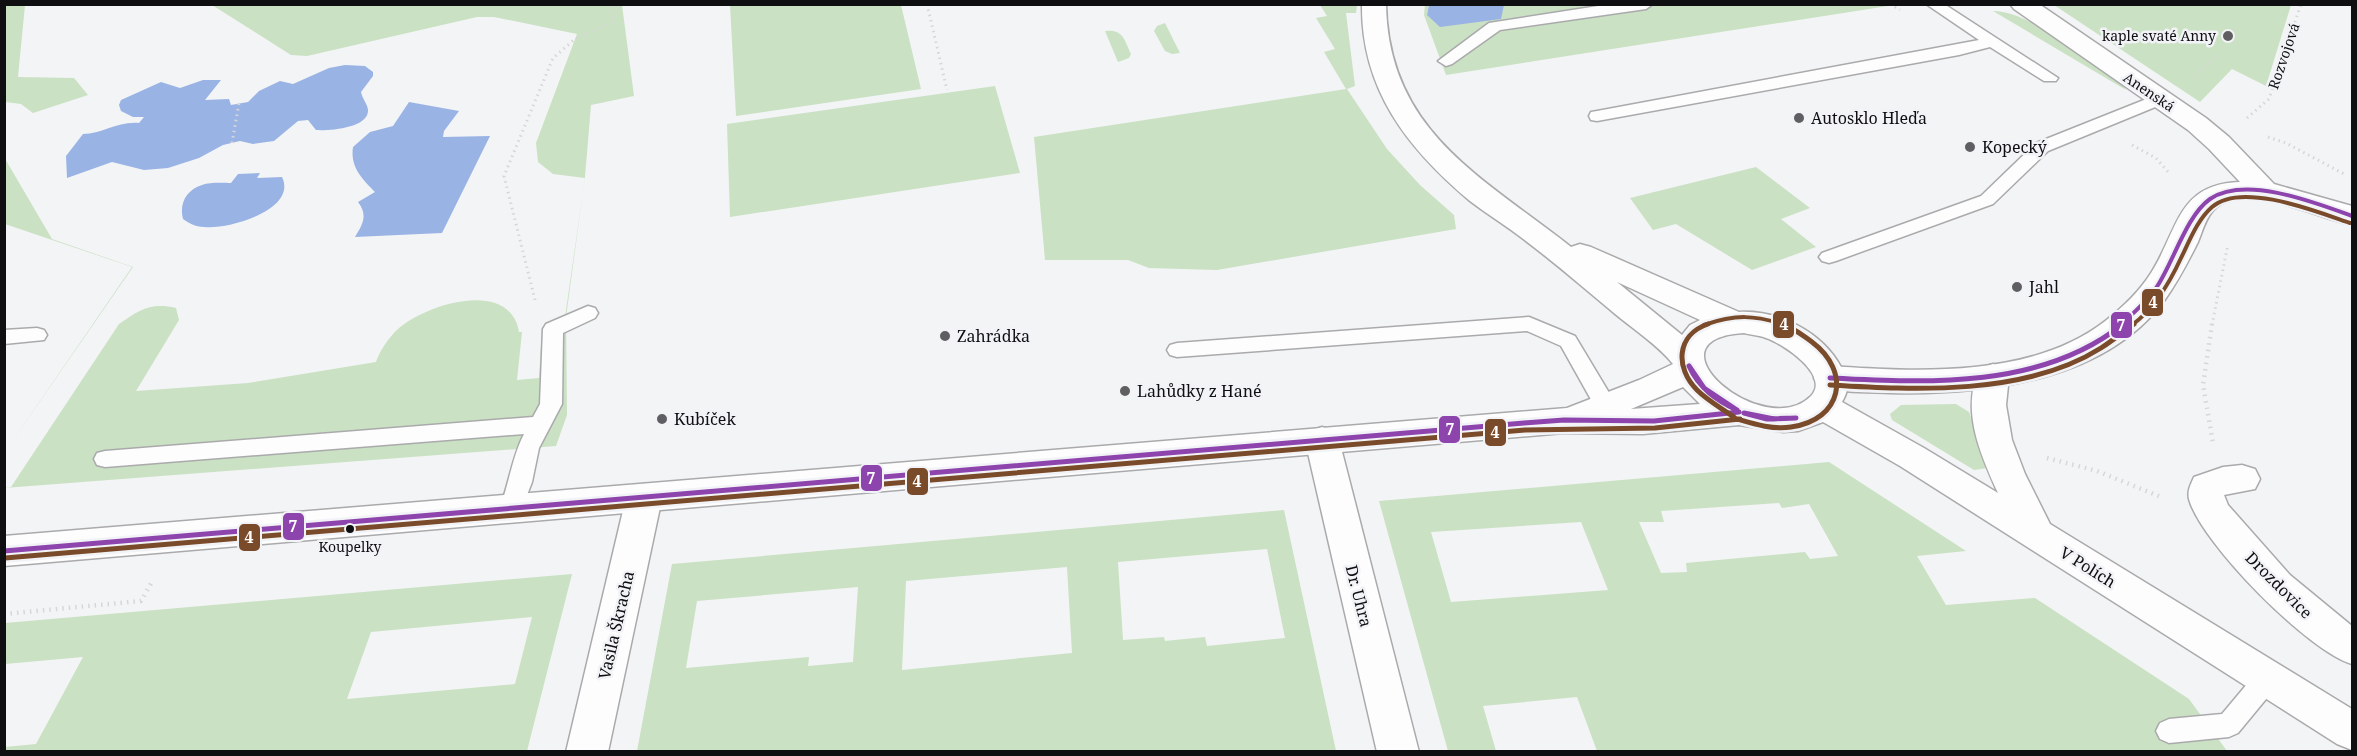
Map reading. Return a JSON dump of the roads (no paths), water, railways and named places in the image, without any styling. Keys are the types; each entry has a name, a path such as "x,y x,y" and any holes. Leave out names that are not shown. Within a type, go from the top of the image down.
{"street":[{"path":"1374,4 1374,35 1383,69 1400,106 1443,160 1480,194 1537,235 1689,363 1701,387 1716,400 1739,412 1778,420 1814,413 1826,392 1820,359 1791,336 1773,328 1735,323 1537,235"},
{"name":"Anenská","path":"2022,4 2197,124 2219,143 2265,192"},
{"path":"1826,392 1993,376 2059,359 2113,333 2144,304 2161,283 2202,202 2219,194 2265,192 2298,199 2352,216"},
{"path":"1564,420 1650,388 1689,363 1694,340 1701,333 1710,328 1735,323"},
{"path":"1993,376 1989,408 1994,432 2037,535"},
{"name":"V Polích","path":"1826,392 1877,435 2352,731"},
{"path":"4,551 1564,420 1626,423 1739,412"},
{"name":"Dr. Uhra","path":"1322,440 1398,752"},
{"name":"Drozdovice","path":"2226,491 2287,598 2352,647"},
{"name":"Vasila Škracha","path":"587,752 644,498"}],"lane":[{"path":"1446,61 1495,26 1646,4"},
{"path":"1931,6 1967,4"},
{"path":"1931,6 2050,78"},
{"path":"1597,116 1959,50 1990,42"},
{"path":"1829,257 1987,200 2042,147 2159,99"},
{"path":"511,510 528,448 551,404 553,329 588,313"},
{"path":"1177,350 1529,324 1568,341 1606,406"},
{"path":"4,337 37,335"},
{"path":"105,459 540,425"},
{"path":"2169,731 2229,725 2267,679"}],"water":[{"path":"1429,5 1504,5 1501,19 1440,27 1427,15"},
{"path":"345,65 365,66 373,72 373,76 361,92 368,108 367,116 355,125 338,129 316,130 308,120 298,121 274,141 253,144 240,141 223,145 199,158 168,168 144,170 112,162 67,178 66,156 83,134 124,124 139,123 144,117 133,117 121,111 119,105 121,100 161,82 180,88 203,80 221,80 205,100 229,99 231,105 248,102 259,91 280,81 293,84 329,68"},
{"path":"409,102 459,111 444,131 443,137 490,136 442,233 355,237 364,215 358,202 375,192 355,167 353,147 370,132 393,126"},
{"path":"260,173 257,178 282,177 284,189 280,199 258,216 215,227 198,226 183,219 182,208 185,198 196,187 209,183 231,183 238,174"}],"place":[{"name":"kaple svaté Anny","path":"2228,36"},
{"name":"Autosklo Hleďa","path":"1799,118"},
{"name":"Kopecký","path":"1970,147"},
{"name":"Jahl","path":"2017,287"},
{"name":"Zahrádka","path":"945,336"},
{"name":"Lahůdky z Hané","path":"1125,391"},
{"name":"Kubíček","path":"662,419"},
{"name":"Koupelky","path":"350,529"}]}
